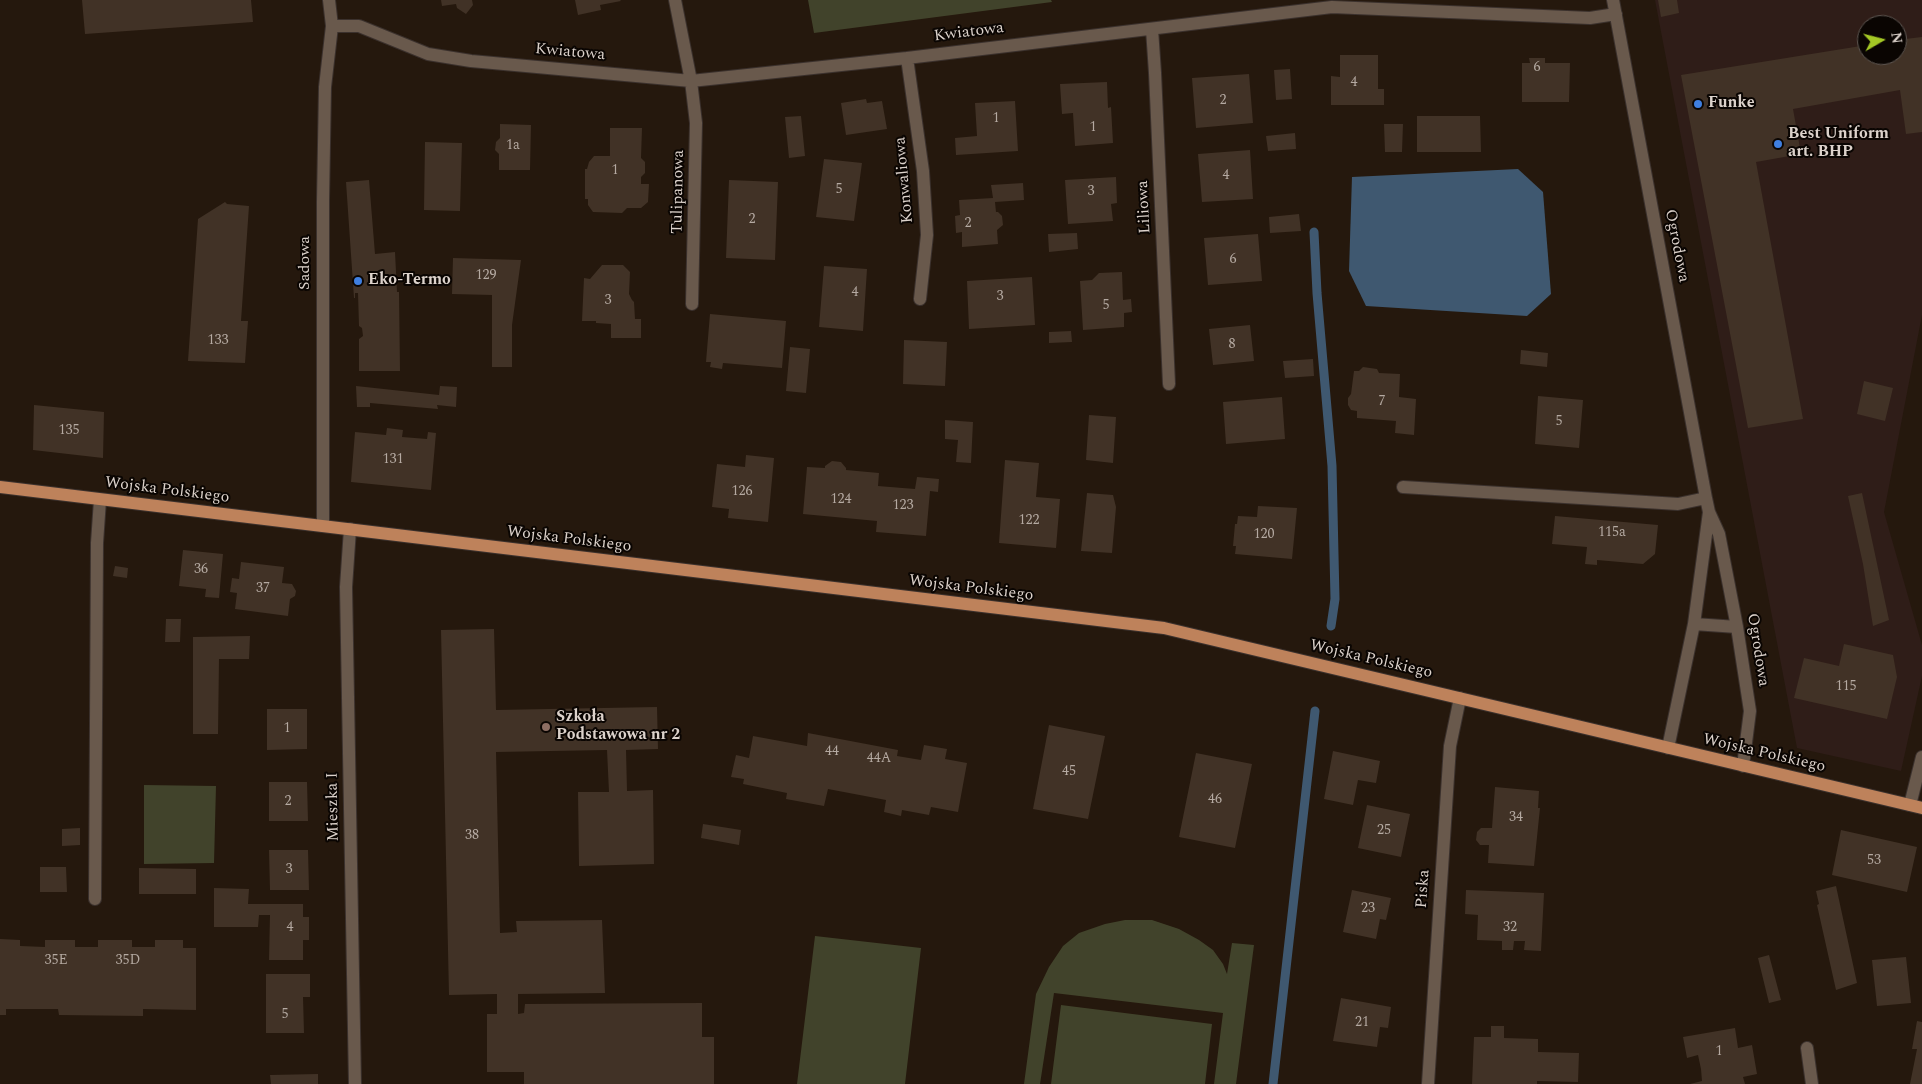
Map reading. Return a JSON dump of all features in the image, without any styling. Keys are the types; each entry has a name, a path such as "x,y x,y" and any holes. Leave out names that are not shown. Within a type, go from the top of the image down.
{"main road":[{"name":"Wojska Polskiego","path":"0,487 1164,628 1916,807"}],"street":[{"name":"Sadowa","path":"322,526 323,182 325,87 332,26 329,0"},
{"name":"Tulipanowa","path":"675,0 691,81 696,123 692,304"},
{"name":"Ogrodowa","path":"1613,0 1706,498 1709,512 1718,534 1737,627 1750,711 1743,766"},
{"name":"Kwiatowa","path":"332,26 359,26 428,54 471,61 691,81 907,58 1152,28 1331,3 1590,18 1616,14"},
{"name":"Liliowa","path":"1152,28 1169,384"},
{"name":"Konwaliowa","path":"907,58 923,171 927,235 920,299"},
{"path":"1403,487 1678,504 1706,498"},
{"path":"95,899 97,543 100,500"},
{"name":"Ogrodowa","path":"1668,748 1694,624 1709,512"},
{"name":"Mieszka I","path":"350,529 346,587 355,1084"},
{"path":"1694,624 1737,627"},
{"name":"Piska","path":"1428,1084 1450,746 1460,698"},
{"path":"1916,807 1922,757"},
{"path":"1807,1048 1812,1084"}],"shaded area":[{"path":"1655,0 1922,0 1922,315 1884,512 1922,645 1922,676 1901,771 1797,748"}],"green space":[{"path":"808,0 1051,0 1052,2 814,33"},
{"path":"144,785 216,786 214,863 144,864"},
{"path":"1125,920 1152,920 1179,929 1213,950 1223,964 1227,974 1232,943 1254,945 1236,1084 1214,1084 1223,1013 1054,993 1040,1084 1024,1084 1036,994 1049,967 1063,946 1079,933 1105,924"},
{"path":"815,936 921,948 905,1084 797,1084"},
{"path":"1061,1005 1212,1024 1205,1084 1051,1084"}],"water":[{"path":"1518,169 1543,192 1551,294 1527,316 1366,306 1349,271 1352,177"}],"building":[{"path":"82,0 251,0 253,22 85,34"},
{"path":"441,0 472,0 473,5 466,14 457,8 456,4 442,6"},
{"path":"575,0 621,1 600,5 601,10 578,15"},
{"path":"1658,0 1677,0 1679,13 1661,17"},
{"path":"1922,37 1922,132 1906,134 1900,90 1793,109 1801,154 1756,162 1803,419 1748,428 1681,75 1857,47 1857,65 1907,65 1907,39"},
{"path":"1340,55 1378,55 1378,89 1384,89 1384,105 1331,105 1331,76 1340,77"},
{"path":"1529,58 1545,58 1545,63 1570,63 1569,102 1522,102 1522,63 1530,63"},
{"path":"1290,69 1292,99 1276,100 1274,70"},
{"path":"1249,74 1253,123 1196,128 1192,78"},
{"path":"1107,82 1108,108 1111,107 1113,143 1075,146 1073,113 1062,114 1060,84"},
{"path":"866,99 867,103 882,101 887,129 846,135 841,103"},
{"path":"1015,101 1018,151 956,155 955,138 977,136 975,103"},
{"path":"801,116 805,156 789,158 785,117"},
{"path":"1417,116 1480,116 1481,152 1417,152"},
{"path":"500,124 531,125 530,170 499,170 499,154 495,150 496,142 500,138"},
{"path":"1384,124 1403,124 1402,152 1385,152"},
{"path":"610,128 642,128 641,158 645,162 645,173 641,177 641,184 649,184 648,202 641,208 627,208 622,213 593,212 588,205 588,199 585,199 585,169 587,169 589,162 594,156 610,156"},
{"path":"1295,133 1296,149 1268,151 1266,136"},
{"path":"425,142 462,143 460,211 424,210"},
{"path":"1250,150 1253,199 1202,202 1198,154"},
{"path":"824,159 862,163 854,221 816,217"},
{"path":"1116,177 1117,203 1111,204 1113,221 1068,224 1065,180"},
{"path":"369,180 375,254 395,252 397,292 399,292 400,371 359,371 359,339 363,336 362,328 359,326 358,293 355,293 354,298 346,182"},
{"path":"729,180 778,182 775,260 726,258"},
{"path":"1023,183 1024,200 995,202 996,212 1002,216 1003,225 997,230 998,244 962,247 962,232 956,233 955,216 960,215 959,200 993,198 991,185"},
{"path":"225,202 227,204 249,206 241,321 248,321 245,363 188,361 198,219"},
{"path":"1299,214 1301,231 1270,233 1269,217"},
{"path":"1077,233 1078,249 1049,252 1048,234"},
{"path":"1258,234 1262,281 1208,285 1204,238"},
{"path":"453,258 521,260 512,325 512,367 492,367 492,295 452,294"},
{"path":"602,265 623,265 630,272 629,294 634,302 635,319 641,319 641,338 611,338 611,324 582,321 584,278 590,279"},
{"path":"824,266 867,269 863,331 819,327"},
{"path":"1122,272 1123,300 1131,299 1132,312 1124,313 1124,327 1083,330 1080,281 1092,280 1099,273"},
{"path":"1032,277 1035,325 969,329 967,281"},
{"path":"710,314 786,321 782,368 723,363 722,369 710,367 711,362 706,362"},
{"path":"1250,325 1254,361 1213,365 1209,329"},
{"path":"1071,331 1072,342 1049,343 1049,332"},
{"path":"904,340 947,342 945,386 903,384"},
{"path":"790,347 810,349 806,393 786,391"},
{"path":"1521,350 1548,353 1547,367 1520,364"},
{"path":"1313,359 1314,376 1285,378 1283,361"},
{"path":"1363,367 1377,369 1379,373 1400,374 1399,397 1416,399 1414,435 1395,433 1396,421 1357,418 1357,411 1351,410 1348,405 1348,398 1351,394 1354,371 1359,371"},
{"path":"1864,381 1893,388 1885,421 1857,414"},
{"path":"356,386 439,395 440,386 457,387 456,407 437,405 438,409 370,403 370,407 357,407"},
{"path":"1538,396 1583,400 1579,448 1535,444"},
{"path":"1282,397 1285,439 1226,444 1223,402"},
{"path":"34,405 104,412 103,458 33,450"},
{"path":"1089,415 1116,417 1113,463 1086,460"},
{"path":"945,420 973,422 971,463 956,462 958,440 945,439"},
{"path":"387,428 403,430 402,437 427,439 428,432 436,433 431,490 351,482 355,432 386,435"},
{"path":"746,455 774,458 768,522 728,518 729,509 712,507 717,464 745,467"},
{"path":"1005,460 1039,463 1036,497 1060,499 1056,548 999,543"},
{"path":"832,461 841,462 846,470 879,473 878,486 915,489 917,477 939,479 938,492 930,491 926,536 876,532 877,521 803,514 807,467 825,468"},
{"path":"1087,493 1113,495 1116,507 1112,553 1081,551"},
{"path":"1862,493 1889,620 1873,626 1863,564 1848,496"},
{"path":"1258,506 1297,508 1292,559 1235,554 1236,546 1233,546 1235,524 1237,524 1238,516 1257,517"},
{"path":"1555,516 1658,525 1655,554 1643,564 1597,560 1597,565 1585,564 1587,547 1552,544"},
{"path":"183,550 223,554 219,598 205,597 206,589 179,586"},
{"path":"241,562 284,567 282,583 292,584 296,591 295,596 290,599 288,616 235,609 237,593 230,592 232,578 239,579"},
{"path":"115,566 128,568 127,578 113,576"},
{"path":"166,619 181,619 180,642 165,642"},
{"path":"494,629 496,710 657,707 658,749 626,750 627,791 653,790 654,864 579,866 578,792 609,792 607,750 496,752 500,933 517,932 516,921 602,920 605,993 518,994 518,1014 524,1013 525,1004 702,1003 702,1037 714,1037 714,1084 524,1084 524,1072 487,1072 487,1014 497,1014 497,994 449,995 441,630"},
{"path":"250,636 249,659 219,659 218,734 193,734 193,637"},
{"path":"1844,644 1893,655 1897,677 1887,719 1794,698 1804,658 1839,666"},
{"path":"267,709 307,709 307,749 267,750"},
{"path":"1049,725 1105,736 1088,819 1033,809"},
{"path":"808,733 898,750 897,756 921,760 924,745 947,749 945,759 967,763 958,812 931,807 929,815 902,810 901,816 884,812 886,800 828,789 824,806 786,799 787,793 743,784 744,779 731,777 736,755 749,758 753,736 807,746"},
{"path":"1333,751 1380,761 1376,783 1358,780 1353,805 1324,799"},
{"path":"1196,753 1252,764 1235,848 1179,837"},
{"path":"269,782 307,782 308,821 269,821"},
{"path":"1495,787 1539,791 1538,808 1540,808 1534,866 1488,863 1489,845 1480,845 1476,840 1477,832 1481,828 1492,828"},
{"path":"1367,805 1410,814 1401,857 1358,848"},
{"path":"703,824 741,830 739,845 701,838"},
{"path":"80,828 80,845 62,846 62,829"},
{"path":"1841,830 1917,847 1907,892 1832,875"},
{"path":"269,850 308,850 309,890 270,890"},
{"path":"40,867 66,867 67,892 40,892"},
{"path":"139,868 196,869 196,894 139,894"},
{"path":"1836,886 1857,983 1836,990 1817,905 1819,904 1816,891"},
{"path":"214,888 249,889 248,904 303,904 303,917 309,917 309,940 303,940 303,960 269,960 270,915 259,915 258,927 214,927"},
{"path":"1352,890 1391,898 1386,920 1380,919 1376,939 1343,932"},
{"path":"1466,890 1544,893 1541,951 1524,950 1525,941 1514,941 1513,950 1502,950 1502,941 1477,940 1478,915 1465,914"},
{"path":"0,939 20,940 20,946 45,947 45,940 75,940 75,947 98,947 98,940 132,940 132,947 155,947 155,940 183,940 183,948 196,948 196,1010 143,1009 143,1016 59,1015 58,1009 6,1009 6,1015 0,1015"},
{"path":"1769,955 1781,1000 1769,1003 1758,958"},
{"path":"1906,957 1911,1003 1877,1006 1872,960"},
{"path":"266,974 310,974 310,997 303,997 304,1033 266,1033"},
{"path":"1341,998 1391,1007 1388,1028 1380,1027 1377,1047 1333,1041"},
{"path":"1917,1021 1922,1022 1922,1084 1910,1084 1917,1049 1912,1049"},
{"path":"1491,1026 1504,1026 1504,1038 1538,1039 1538,1052 1579,1053 1578,1082 1537,1081 1537,1084 1472,1084 1474,1037 1491,1037"},
{"path":"1735,1028 1738,1048 1752,1045 1757,1074 1743,1077 1745,1084 1690,1084 1702,1081 1701,1069 1698,1055 1687,1058 1683,1037"},
{"path":"318,1074 318,1084 271,1084 270,1075"}],"waterway":[{"path":"1314,232 1317,293 1332,466 1335,599 1331,626"},
{"path":"1273,1084 1315,711"}],"place":[{"name":"Funke","path":"1698,104"},
{"name":"Best Uniform art. BHP","path":"1778,144"},
{"name":"Eko-Termo","path":"358,281"},
{"name":"Szkoła Podstawowa nr 2","path":"546,727"}]}
